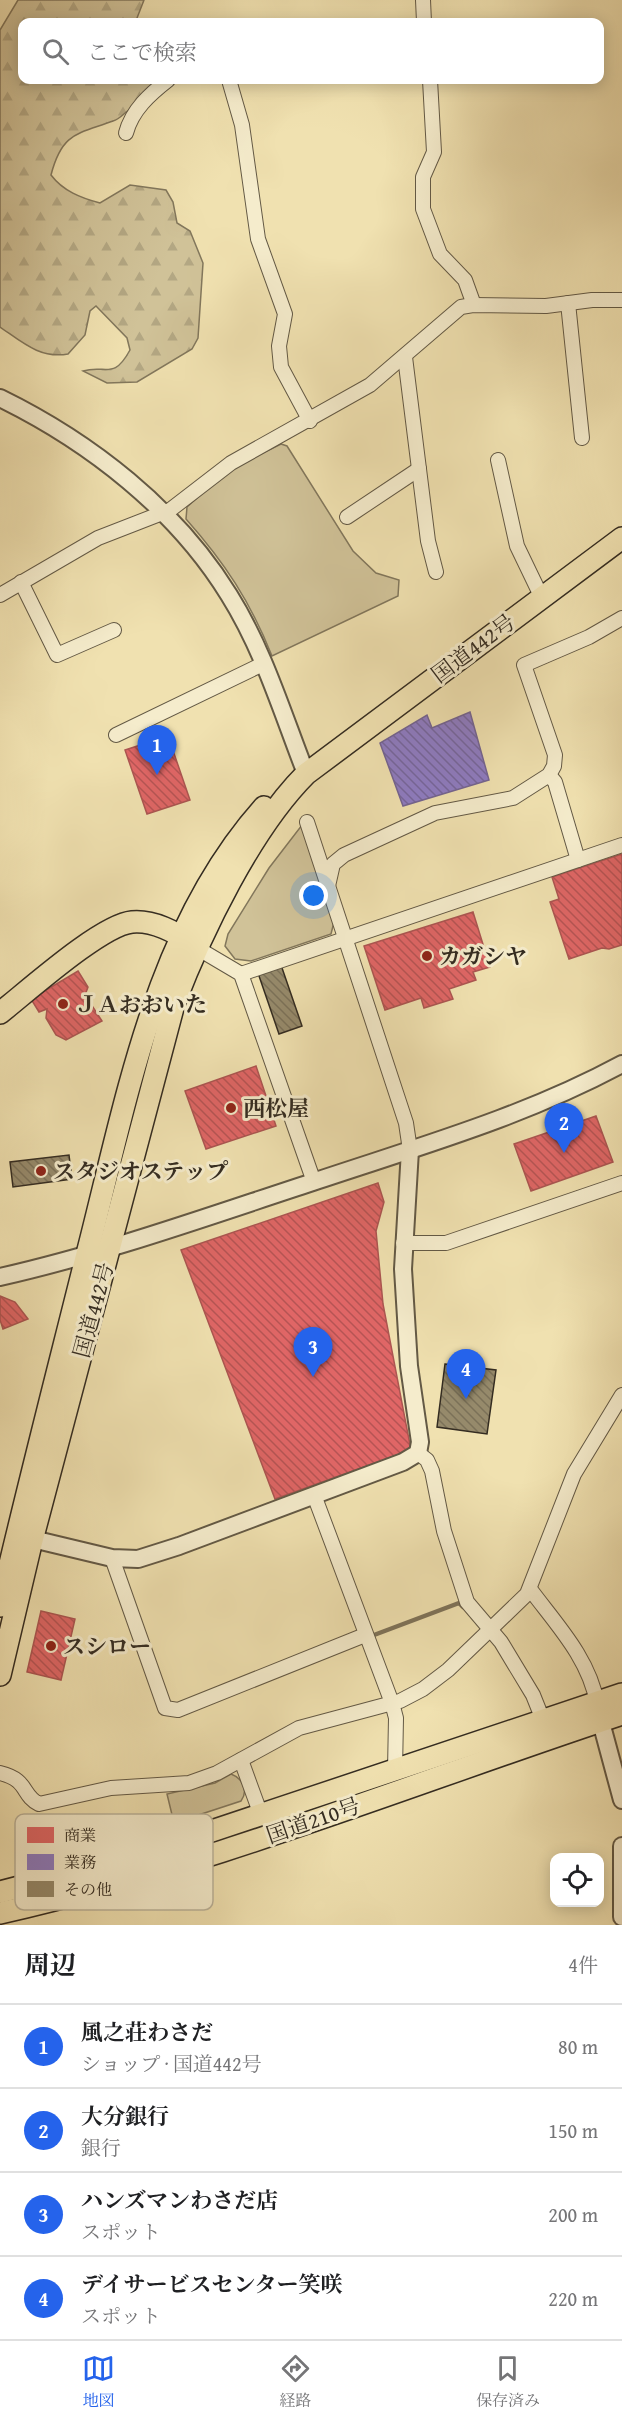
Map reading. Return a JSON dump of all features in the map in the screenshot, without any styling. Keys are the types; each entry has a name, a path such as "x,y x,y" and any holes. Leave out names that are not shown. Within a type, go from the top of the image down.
{"highway":[{"name":"国道442号","path":"0,1606 24,1537 109,1249 190,942 236,842 276,795 305,771 622,538"},
{"name":"国道442号","path":"0,1675 24,1537 87,1256 138,1059 164,980 231,882 271,816 294,786 325,758"},
{"path":"0,1013 87,945 116,927 131,922 142,922 190,942"},
{"name":"国道210号","path":"213,1852 599,1712 622,1694"},
{"name":"国道210号","path":"213,1831 543,1720 599,1712 622,1714"},
{"name":"国道210号","path":"0,1893 15,1889"},
{"name":"国道210号","path":"0,1913 15,1909"}],"street":[{"path":"423,0 424,18"},
{"path":"126,133 132,116 163,84"},
{"path":"230,84 242,125 258,239 285,314 279,346 281,367 310,421"},
{"path":"430,84 434,152 423,177 423,209 440,254 465,280 474,305"},
{"path":"0,595 98,538 163,514 231,463 310,421 369,385 405,357 453,312 474,305 622,300"},
{"path":"568,303 582,438"},
{"path":"405,357 428,541 436,572"},
{"path":"0,398 50,425 84,447 124,478 163,514 223,585 241,615 263,664 305,771"},
{"path":"498,460 519,553 542,598"},
{"path":"346,518 419,469"},
{"path":"21,582 57,655 114,630"},
{"path":"328,886 333,864 344,855 435,813 507,800 549,775 554,766 555,755 524,665 588,637 622,618"},
{"path":"116,735 263,664"},
{"path":"549,775 555,782 578,860"},
{"path":"24,1537 112,1558 131,1560 154,1555 403,1462 418,1453 420,1442 408,1359 403,1243 410,1150 406,1123 307,822"},
{"path":"241,974 622,845"},
{"path":"190,942 241,974 314,1182"},
{"path":"0,1277 87,1256 410,1150 533,1106 622,1065"},
{"path":"403,1243 446,1243 622,1183"},
{"path":"0,1773 18,1779 33,1801 42,1804 111,1788 189,1783 241,1760 299,1728 407,1698 430,1684 492,1630 519,1604 530,1589 574,1474 622,1395"},
{"path":"418,1453 427,1460 432,1472 444,1531 467,1602 492,1630 533,1695 543,1720"},
{"path":"314,1495 392,1704 396,1718 395,1770"},
{"path":"112,1558 165,1708 177,1710 365,1635"},
{"path":"530,1589 585,1665 594,1685 622,1800"},
{"path":"241,1760 261,1815"},
{"path":"622,1846 622,1917"}],"green space":[{"path":"18,0 144,0 137,18 18,18 18,84 162,84 159,93 151,103 129,110 120,118 81,132 66,142 55,161 51,175 73,193 100,203 130,185 166,190 173,202 177,223 190,231 203,263 198,338 192,349 137,382 107,383 83,371 114,368 124,360 130,350 127,338 96,306 90,311 85,335 68,354 40,352 0,327 0,30"},
{"path":"281,444 287,446 353,551 376,573 399,580 398,596 272,656 255,618 235,583 213,551 186,519 187,507 227,471"},
{"path":"302,825 334,922 331,934 251,961 235,959 225,946 228,934 269,868"},
{"path":"231,1774 238,1778 244,1789 241,1801 201,1814 172,1814 167,1794 215,1783"}],"building: 商業":[{"path":"168,736 190,800 147,814 125,750"},
{"path":"622,854 622,945 609,949 602,948 569,959 550,902 559,899 552,877"},
{"name":"カガシヤ","path":"473,912 490,967 473,972 476,980 449,989 453,999 424,1008 421,998 385,1010 364,946"},
{"name":"ＪＡおおいた","path":"78,971 88,987 85,995 102,1021 66,1040 56,1035 46,1018 47,1009 39,1012 31,999"},
{"name":"西松屋","path":"256,1066 276,1126 206,1149 185,1091"},
{"path":"596,1116 613,1162 531,1191 514,1144"},
{"path":"378,1183 384,1202 376,1231 383,1304 411,1450 275,1499 181,1250"},
{"path":"0,1296 15,1302 28,1319 3,1329 0,1320"},
{"name":"スシロー","path":"41,1611 75,1619 61,1680 27,1672"}],"building: 業務":[{"path":"470,712 489,780 403,806 380,743 427,715 432,728"}],"building: その他":[{"path":"281,965 302,1026 279,1034 258,973"},
{"name":"スタジオステップ","path":"69,1155 72,1179 13,1187 10,1162"},
{"path":"445,1364 496,1370 487,1434 437,1427"}],"waterway":[{"path":"374,1635 459,1603 463,1607"}],"place":[{"name":"風之荘わさだ","path":"157,775"},
{"name":"カガシヤ","path":"427,956"},
{"name":"ＪＡおおいた","path":"63,1004"},
{"name":"西松屋","path":"231,1108"},
{"name":"大分銀行","path":"564,1153"},
{"name":"スタジオステップ","path":"41,1171"},
{"name":"ハンズマンわさだ店","path":"313,1377"},
{"name":"デイサービスセンター笑咲","path":"466,1399"},
{"name":"スシロー","path":"51,1646"}]}
